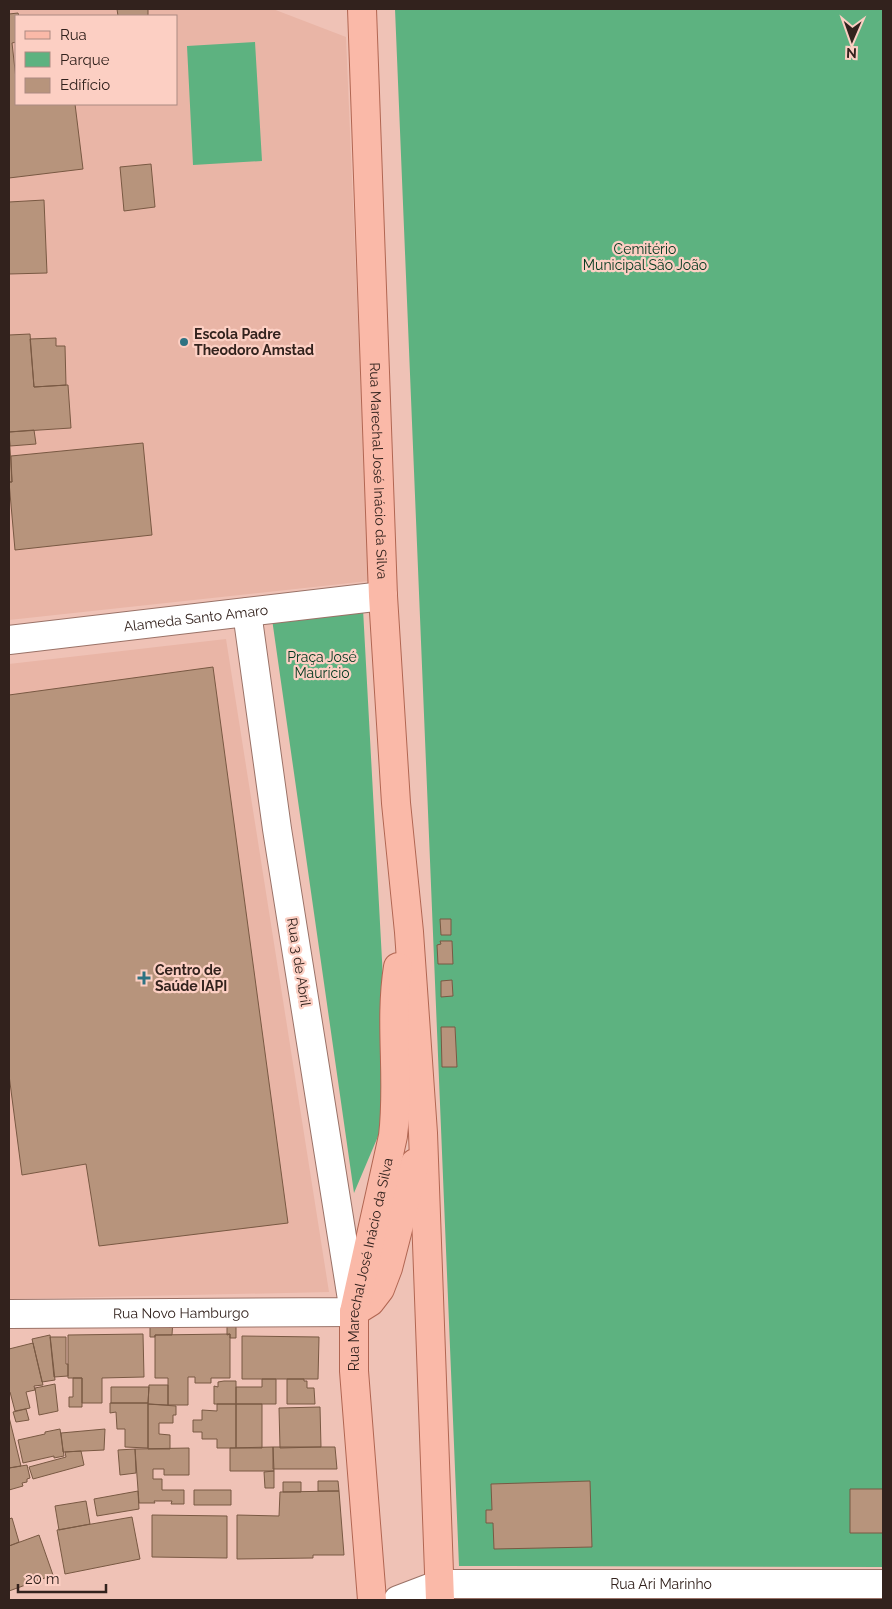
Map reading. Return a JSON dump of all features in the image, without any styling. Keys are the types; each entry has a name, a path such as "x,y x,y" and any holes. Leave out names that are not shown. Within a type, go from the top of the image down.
{"main road":[{"name":"Rua Marechal José Inácio da Silva","path":"357,11 383,596 396,803 409,932 423,1133 440,1592"},
{"name":"Rua Marechal José Inácio da Silva","path":"372,1600 354,1370 354,1312 393,1136 396,1112 394,1014 396,981 399,961 409,932"},
{"path":"354,1312 370,1302 383,1282 423,1133"}],"street":[{"name":"Alameda Santo Amaro","path":"9,640 383,596"},
{"name":"Rua 3 de Abril","path":"247,612 279,839 354,1312"},
{"name":"Rua Novo Hamburgo","path":"9,1314 354,1312"},
{"name":"Rua Ari Marinho","path":"440,1592 883,1584"},
{"path":"398,1600 440,1592"}],"shaded area":[{"name":"Escola Padre Theodoro Amstad","path":"9,9 273,9 346,37 369,581 9,620"},
{"name":"Centro de Saúde IAPI","path":"226,639 329,1292 9,1299 9,664"}],"green space":[{"name":"Cemitério Municipal São João","path":"395,9 883,9 883,1567 459,1566"},
{"path":"255,42 262,161 193,165 187,46"},
{"name":"Praça José Maurício","path":"363,609 390,1108 354,1193 272,619"}],"building":[{"path":"117,9 148,9 148,15 118,15"},
{"path":"18,13 19,15 15,15 15,42 12,43 15,70 15,105 75,105 83,169 9,178 9,14"},
{"path":"151,164 155,207 124,211 120,167"},
{"path":"44,200 47,273 9,274 9,202"},
{"path":"30,334 34,387 68,385 71,428 9,432 9,335"},
{"path":"56,338 56,346 65,346 66,385 34,387 30,339"},
{"path":"34,430 36,444 10,446 9,432"},
{"path":"9,432 12,482 9,482"},
{"path":"143,443 152,535 15,550 9,482 12,482 11,456"},
{"name":"Centro de Saúde IAPI","path":"213,667 288,1223 99,1246 86,1164 22,1175 9,1075 9,695"},
{"path":"440,919 451,919 451,935 441,935"},
{"path":"440,941 452,941 453,964 438,964 437,945 441,944"},
{"path":"452,980 453,996 441,997 441,981"},
{"path":"441,1027 455,1027 457,1067 442,1067"},
{"path":"150,1319 173,1319 172,1335 155,1335 155,1337 150,1337"},
{"path":"227,1320 236,1320 236,1338 230,1338 230,1334 227,1335"},
{"path":"143,1334 144,1377 102,1378 102,1403 82,1403 82,1378 68,1378 68,1335"},
{"path":"230,1334 230,1378 211,1378 211,1383 195,1383 195,1377 188,1377 188,1405 168,1405 168,1378 155,1378 155,1335"},
{"path":"50,1335 55,1380 42,1382 32,1339"},
{"path":"242,1336 319,1337 318,1379 242,1379"},
{"path":"50,1337 66,1337 68,1376 54,1377"},
{"path":"33,1343 43,1385 34,1386 35,1390 26,1392 30,1408 15,1411 9,1392 9,1349"},
{"path":"73,1378 82,1378 82,1407 69,1407 69,1397 73,1397"},
{"path":"262,1379 276,1379 276,1404 236,1404 236,1387 262,1387"},
{"path":"287,1379 304,1379 304,1381 307,1381 307,1388 314,1388 315,1404 287,1404"},
{"path":"236,1381 236,1404 214,1404 214,1386 218,1387 218,1382"},
{"path":"55,1384 58,1411 39,1415 35,1388"},
{"path":"149,1385 168,1385 168,1405 148,1404"},
{"path":"111,1387 149,1387 148,1403 111,1403"},
{"path":"110,1403 148,1403 148,1448 125,1447 125,1429 117,1429 116,1412 110,1413"},
{"path":"148,1404 176,1406 176,1415 173,1415 173,1423 159,1423 159,1434 170,1435 170,1449 148,1449"},
{"path":"217,1404 236,1404 236,1448 217,1448 217,1439 202,1439 202,1432 193,1432 193,1420 202,1420 202,1410 217,1411"},
{"path":"236,1404 262,1404 262,1448 236,1448"},
{"path":"320,1407 321,1447 280,1448 279,1408"},
{"path":"26,1409 29,1420 16,1422 13,1412"},
{"path":"9,1417 21,1466 9,1468"},
{"path":"60,1429 64,1456 54,1458 54,1456 23,1463 18,1440"},
{"path":"105,1429 104,1450 63,1452 61,1433"},
{"path":"273,1447 335,1447 337,1469 273,1469"},
{"path":"273,1447 274,1471 230,1471 230,1448"},
{"path":"189,1448 189,1475 164,1475 164,1469 153,1469 153,1479 162,1479 162,1490 184,1490 184,1504 171,1504 172,1501 139,1503 135,1449"},
{"path":"135,1449 136,1473 120,1475 118,1450"},
{"path":"81,1451 84,1465 33,1479 29,1467 66,1457 65,1452"},
{"path":"27,1465 30,1478 27,1479 27,1482 22,1483 23,1486 9,1490 9,1468"},
{"path":"274,1471 274,1488 265,1488 264,1472"},
{"path":"318,1481 338,1481 339,1491 318,1491"},
{"path":"590,1481 592,1547 494,1549 493,1523 486,1523 486,1510 492,1510 491,1484"},
{"path":"283,1482 301,1482 301,1492 283,1492"},
{"path":"850,1489 883,1489 883,1533 850,1533"},
{"path":"194,1490 231,1490 231,1505 194,1505"},
{"path":"138,1491 139,1509 97,1516 94,1499"},
{"path":"339,1491 344,1555 313,1555 313,1558 237,1559 237,1515 279,1516 280,1492"},
{"path":"86,1501 90,1524 59,1530 55,1506"},
{"path":"152,1515 227,1516 227,1558 152,1557"},
{"path":"132,1517 140,1559 65,1574 57,1530"},
{"path":"12,1518 19,1542 9,1546 9,1519"},
{"path":"39,1535 53,1575 9,1591 9,1546"}],"place":[{"name":"Escola Padre Theodoro Amstad","path":"184,342"},
{"name":"Centro de Saúde IAPI","path":"144,978"}]}
